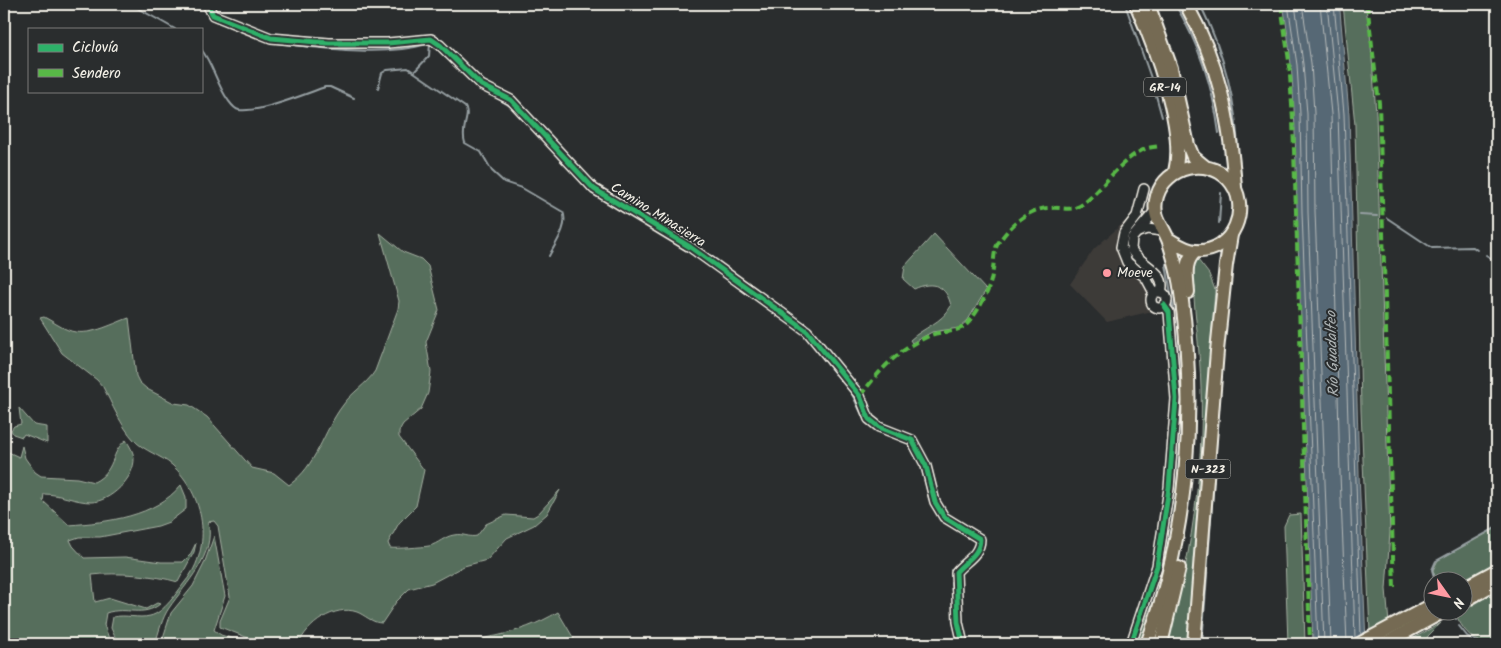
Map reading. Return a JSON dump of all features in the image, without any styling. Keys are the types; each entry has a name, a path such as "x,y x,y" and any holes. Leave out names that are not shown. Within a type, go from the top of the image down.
{"highway":[{"name":"GR-14","path":"1136,4 1158,62 1174,123 1179,155 1175,172"},
{"name":"GR-14","path":"1148,4 1171,68 1188,145 1193,157 1210,168"},
{"path":"1161,644 1182,554 1194,446 1195,377 1186,268 1192,255 1231,235 1240,214 1230,149 1228,120 1220,82 1210,52 1186,4"},
{"path":"1147,644 1160,608 1171,566 1183,486 1188,427 1188,385 1182,302 1175,262 1156,210 1158,195 1164,183 1175,172 1188,167 1210,168 1227,161 1230,149"},
{"path":"1210,168 1235,187"},
{"path":"1165,235 1183,248 1202,250"},
{"name":"N-323","path":"1194,644 1222,293 1231,235"},
{"name":"N-323","path":"1202,250 1220,260 1222,293"},
{"path":"1474,583 1497,570"},
{"path":"1474,595 1497,582"},
{"path":"1359,644 1424,609"},
{"path":"1384,644 1428,620"}],"street":[{"name":"Camino Minasierra","path":"207,4 213,15 271,38 328,43 388,43 431,39 440,45 481,85 511,100 594,189 690,247 807,331 860,396 869,419 879,427 904,434 912,440 926,466 934,502 944,517 980,539 980,544 972,557 956,572 958,622 963,644"},
{"path":"1144,189 1138,216 1124,233 1121,247 1127,262 1146,278 1158,292 1166,298 1164,305 1158,308 1152,304 1151,297 1158,292 1161,280 1156,273 1139,260 1131,249 1132,238 1156,210"},
{"path":"1136,233 1147,229 1165,235"},
{"path":"1131,644 1158,566 1169,486 1176,399 1169,312 1164,305"}],"shaded area":[{"name":"Moeve","path":"1130,217 1119,234 1120,255 1151,290 1146,300 1152,311 1107,322 1070,284 1094,249"}],"green space":[{"path":"1343,4 1365,4 1370,31 1376,114 1390,533 1386,589 1389,624 1370,634 1361,410 1355,125"},
{"path":"380,233 403,252 421,259 428,266 439,310 426,342 431,372 428,393 421,409 403,424 399,431 399,437 424,470 416,506 399,523 388,543 390,548 429,546 457,535 477,536 486,524 506,515 533,517 560,490 547,514 534,525 507,538 487,560 464,566 432,583 409,589 396,602 382,623 378,623 357,612 340,611 315,623 299,644 264,644 220,627 220,621 230,597 218,526 214,521 208,522 208,546 204,557 167,612 155,644 118,644 111,628 113,617 145,617 160,611 170,602 194,568 200,553 202,537 198,506 192,491 183,477 172,465 134,440 121,422 103,387 97,380 62,353 40,318 44,317 68,330 83,332 99,329 129,318 136,376 139,382 147,389 174,403 189,405 207,417 252,468 274,473 289,485 299,477 313,458 343,405 375,371 398,309 399,301"},
{"path":"934,234 986,290 968,320 959,328 932,332 912,343 910,340 943,317 951,306 943,289 927,285 914,289 903,279 905,266"},
{"path":"1198,260 1209,274 1215,290 1188,644 1167,644 1189,549 1198,485 1201,388 1192,263"},
{"path":"19,408 34,425 47,427 47,443 24,434 22,437 13,434 11,430 14,426 21,424"},
{"path":"126,440 133,453 133,466 126,481 120,488 98,501 80,501 44,494 43,501 69,525 99,522 130,516 144,511 170,496 181,485 186,497 186,509 169,522 158,526 100,537 79,537 70,540 84,558 125,557 161,562 183,562 190,555 196,543 194,552 178,582 135,575 92,575 95,602 110,598 146,609 157,603 160,604 154,608 141,611 113,611 106,613 104,625 111,644 4,644 4,450 19,457 22,446 25,458 35,472 41,476 77,478 94,482 101,478 110,467 117,450"},
{"path":"1301,514 1305,644 1288,644 1284,526 1289,515"},
{"path":"1497,528 1497,562 1474,576 1474,570 1433,570 1438,560"},
{"path":"214,536 225,596 214,630 221,635 250,644 161,644 171,613 193,586 204,564"},
{"path":"1497,591 1497,644 1489,644 1477,640 1463,628 1459,620 1474,620 1474,604"},
{"path":"1156,595 1142,640 1140,644 1136,644"},
{"path":"558,612 577,644 479,644 486,638 528,627"},
{"path":"1441,623 1428,636 1425,644 1403,644"}],"water":[{"name":"Río Guadalfeo","path":"1283,4 1338,4 1340,11 1349,114 1359,474 1366,644 1313,644 1295,122 1291,63"}],"waterway":[{"path":"63,4 71,9 99,4"},
{"path":"130,4 173,28"},
{"path":"202,4 208,15"},
{"path":"1125,4 1152,81 1162,117"},
{"path":"1175,4 1184,19 1204,66 1213,99 1219,133"},
{"path":"1200,4 1216,41 1228,78 1235,116 1238,155"},
{"path":"214,20 263,39"},
{"path":"276,43 372,51 410,48 427,44"},
{"path":"414,72 429,56 430,43"},
{"path":"202,50 209,61 224,94 231,105 239,110 270,106 325,87 330,87 354,98"},
{"path":"457,67 471,81"},
{"path":"378,88 382,73 387,70 408,68 465,107 467,111 464,132 465,143 481,152 492,171 504,182 522,188 563,212 563,229 549,256"},
{"path":"494,96 513,108"},
{"path":"581,181 586,187"},
{"path":"1219,223 1221,193"},
{"path":"594,194 689,252 719,273"},
{"path":"1360,215 1377,216"},
{"path":"1387,218 1432,248 1473,247 1477,250"},
{"path":"1486,255 1497,262"},
{"path":"1166,264 1174,312 1179,378"},
{"path":"808,338 835,374"},
{"path":"1202,644 1223,352"},
{"path":"842,381 847,386"},
{"path":"851,392 865,421 875,429"},
{"path":"1162,562 1174,485 1178,432"},
{"path":"926,482 929,499"},
{"path":"1432,570 1436,561 1497,527"},
{"path":"1138,635 1160,571"},
{"path":"951,582 953,603"},
{"path":"1459,626 1467,636 1481,644"}],"marked path":[{"path":"1281,4 1289,61 1293,119 1310,644"},
{"path":"1367,4 1379,103 1394,589"},
{"path":"860,396 875,377 908,347 936,333 961,328 969,322 980,306 989,287 998,243 1017,222 1029,214 1043,209 1071,209 1083,204 1127,160 1145,149 1160,146"}],"cycle path":[{"path":"207,4 213,15 271,38 329,43 388,43 431,39 440,45 481,85 511,100 594,189 690,247 807,331 860,396 869,419 879,427 912,440 926,466 935,502 944,517 980,539 975,554 956,572 958,622 963,644"},
{"path":"1131,644 1157,566 1169,488 1176,399 1169,312 1164,305"}],"place":[{"name":"Moeve","path":"1107,273"}]}
